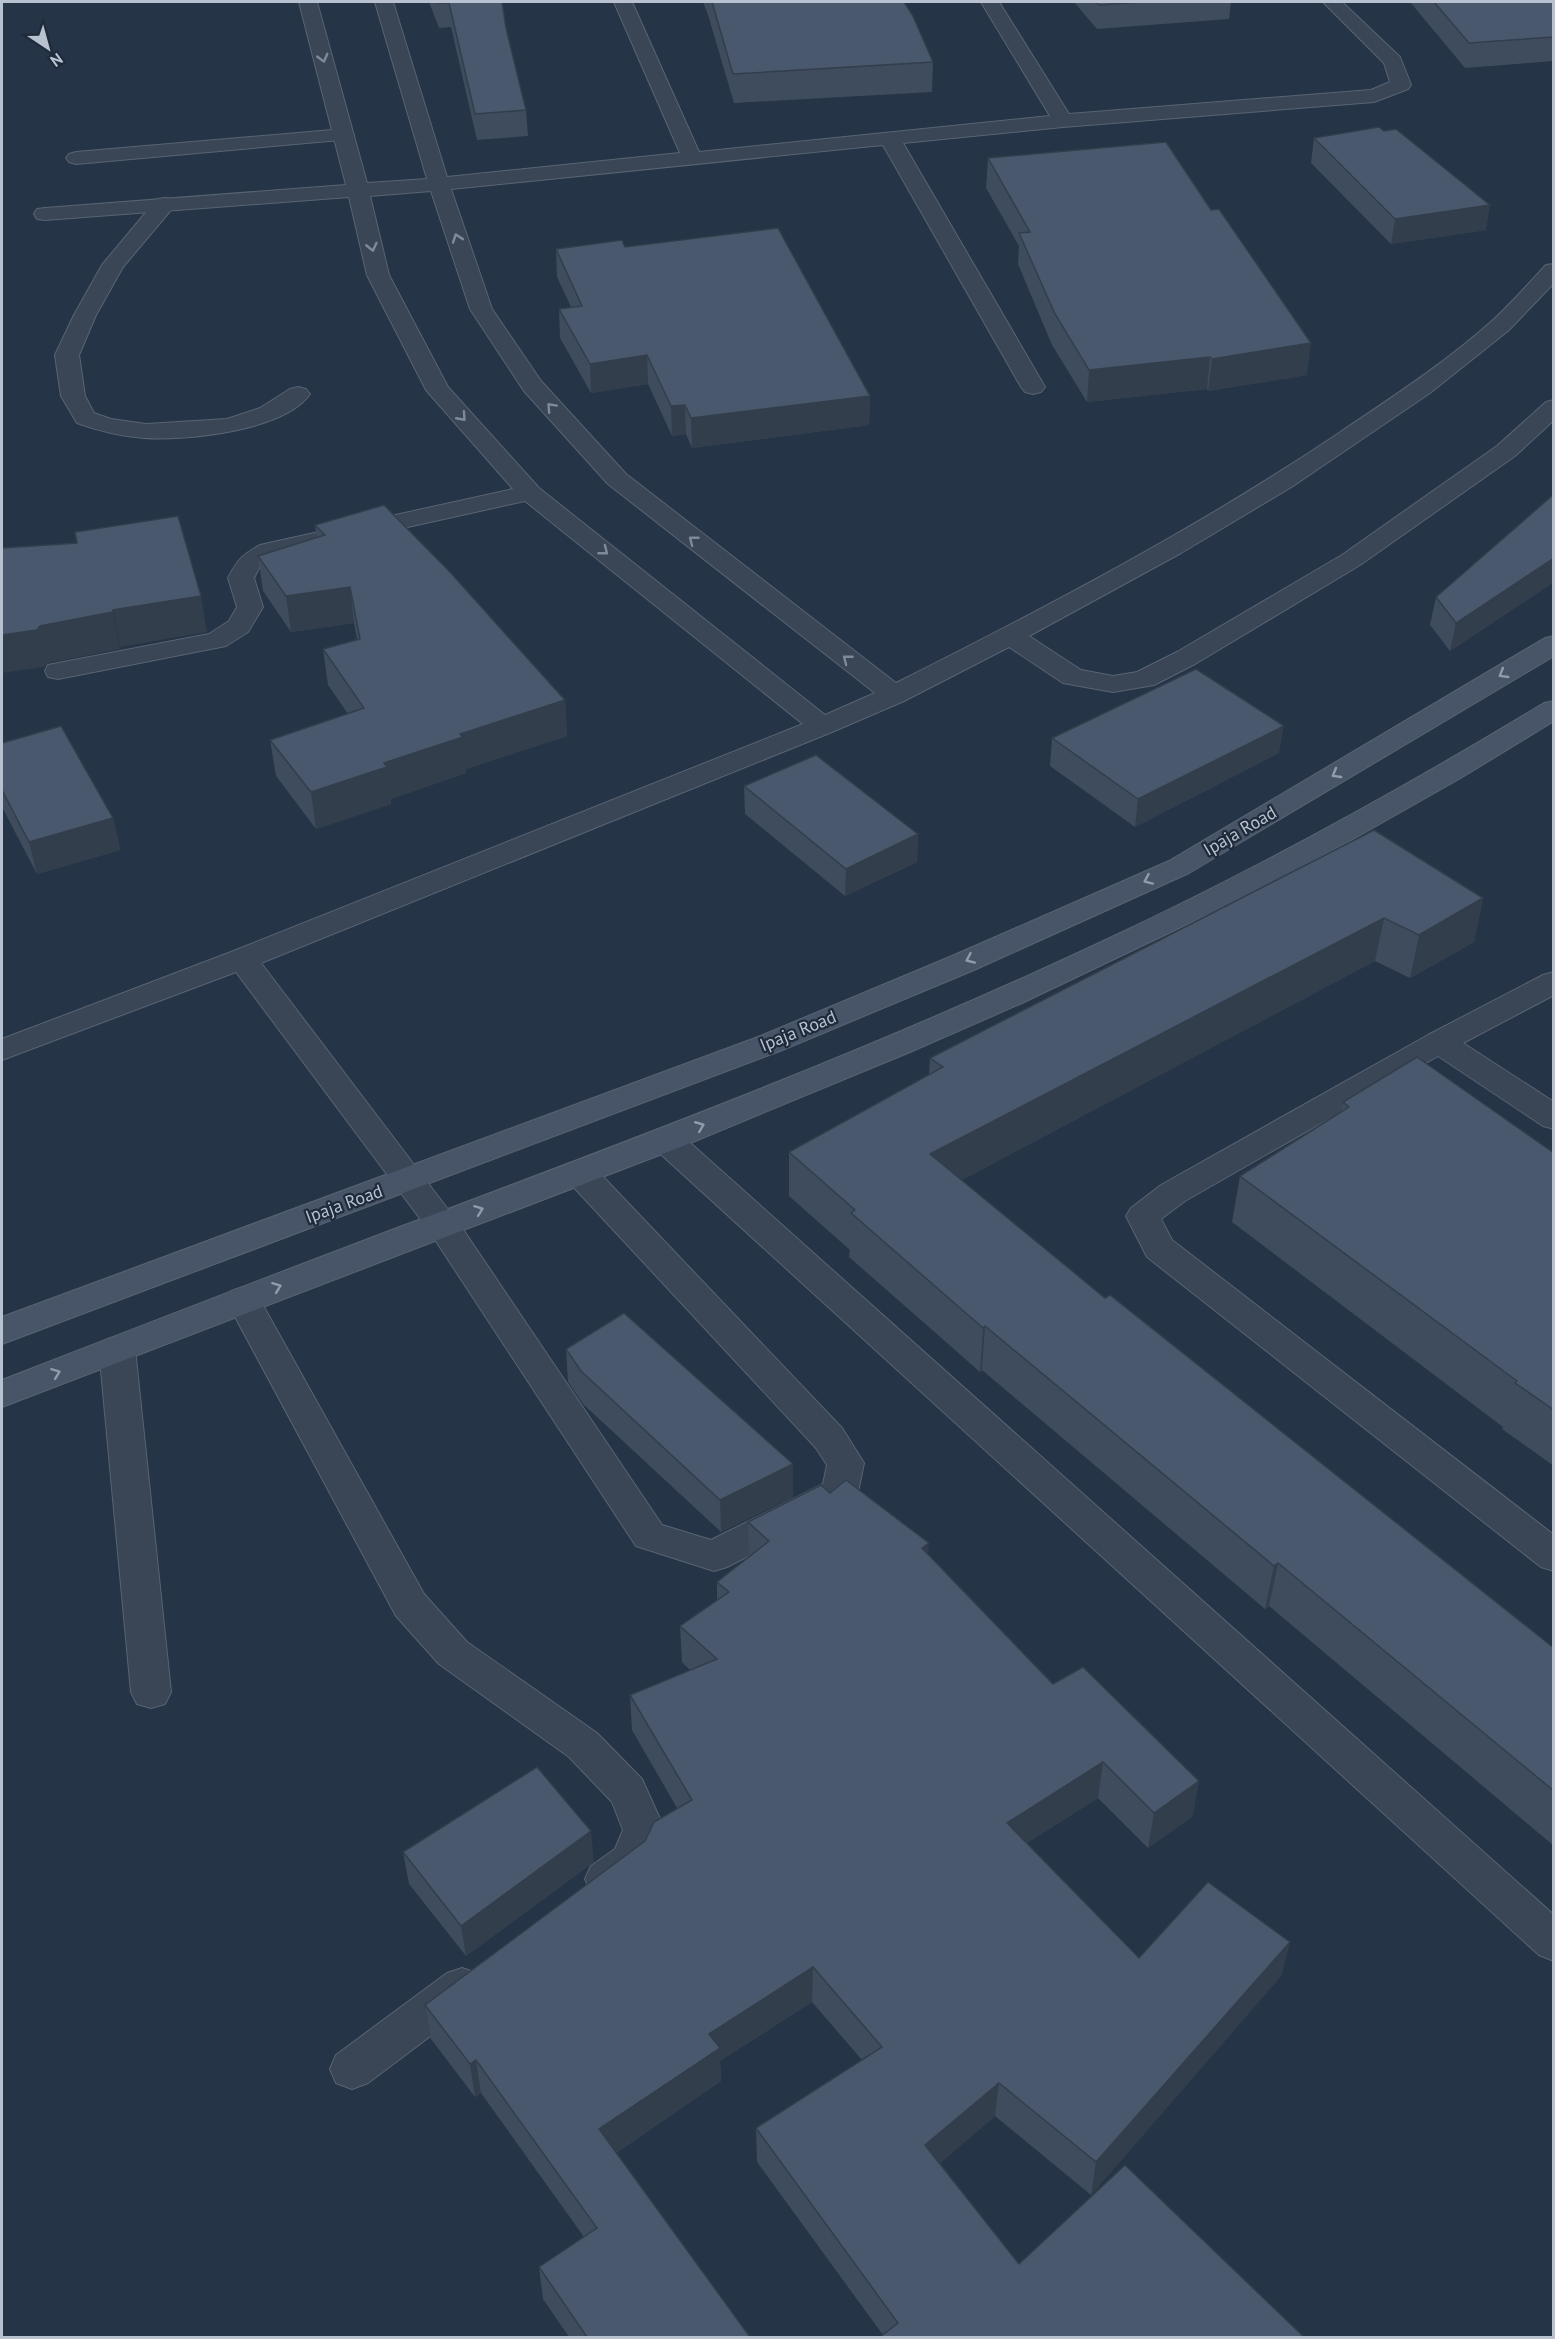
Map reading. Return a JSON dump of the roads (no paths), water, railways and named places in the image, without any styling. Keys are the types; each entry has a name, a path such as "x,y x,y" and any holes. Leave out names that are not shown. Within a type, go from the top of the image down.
{"main road":[{"name":"Ipaja Road","path":"2,1331 769,1044 963,963 1179,867 1554,644"},
{"path":"2,1394 792,1090 1020,990 1223,897 1470,762 1554,709"},
{"path":"1179,867 1223,897"}],"street":[{"path":"308,2 358,189 378,275 438,390 530,493 822,726"},
{"path":"384,2 439,184 481,309 532,386 617,479 894,695"},
{"path":"623,2 692,158"},
{"path":"990,2 1064,121"},
{"path":"45,214 439,184 1064,121 1374,96 1401,85 1393,61 1332,2"},
{"path":"76,158 344,135"},
{"path":"890,139 1034,387"},
{"path":"165,204 113,265 85,315 67,355 73,396 85,418 107,426 146,431 230,426 268,413 298,394"},
{"path":"2,1050 242,959 894,695 1010,636 1172,548 1274,487 1422,388 1501,324 1554,270"},
{"path":"1010,636 1073,677 1113,684 1144,680 1351,560 1506,451 1554,407"},
{"path":"58,671 217,640 239,626 250,607 240,578 250,561 268,550 530,493"},
{"path":"242,959 442,1224 650,1536 714,1556 840,1492 846,1463 829,1438 579,1172"},
{"path":"1554,982 1439,1042 1173,1193 1143,1215 1159,1248 1554,1556"},
{"path":"1439,1042 1554,1118"},
{"path":"666,1140 1554,1942"},
{"path":"243,1300 410,1605 453,1653 583,1745 627,1791 644,1830 631,1861 573,1902"},
{"path":"117,1349 151,1692"},
{"path":"352,2069 490,1965"}]}
